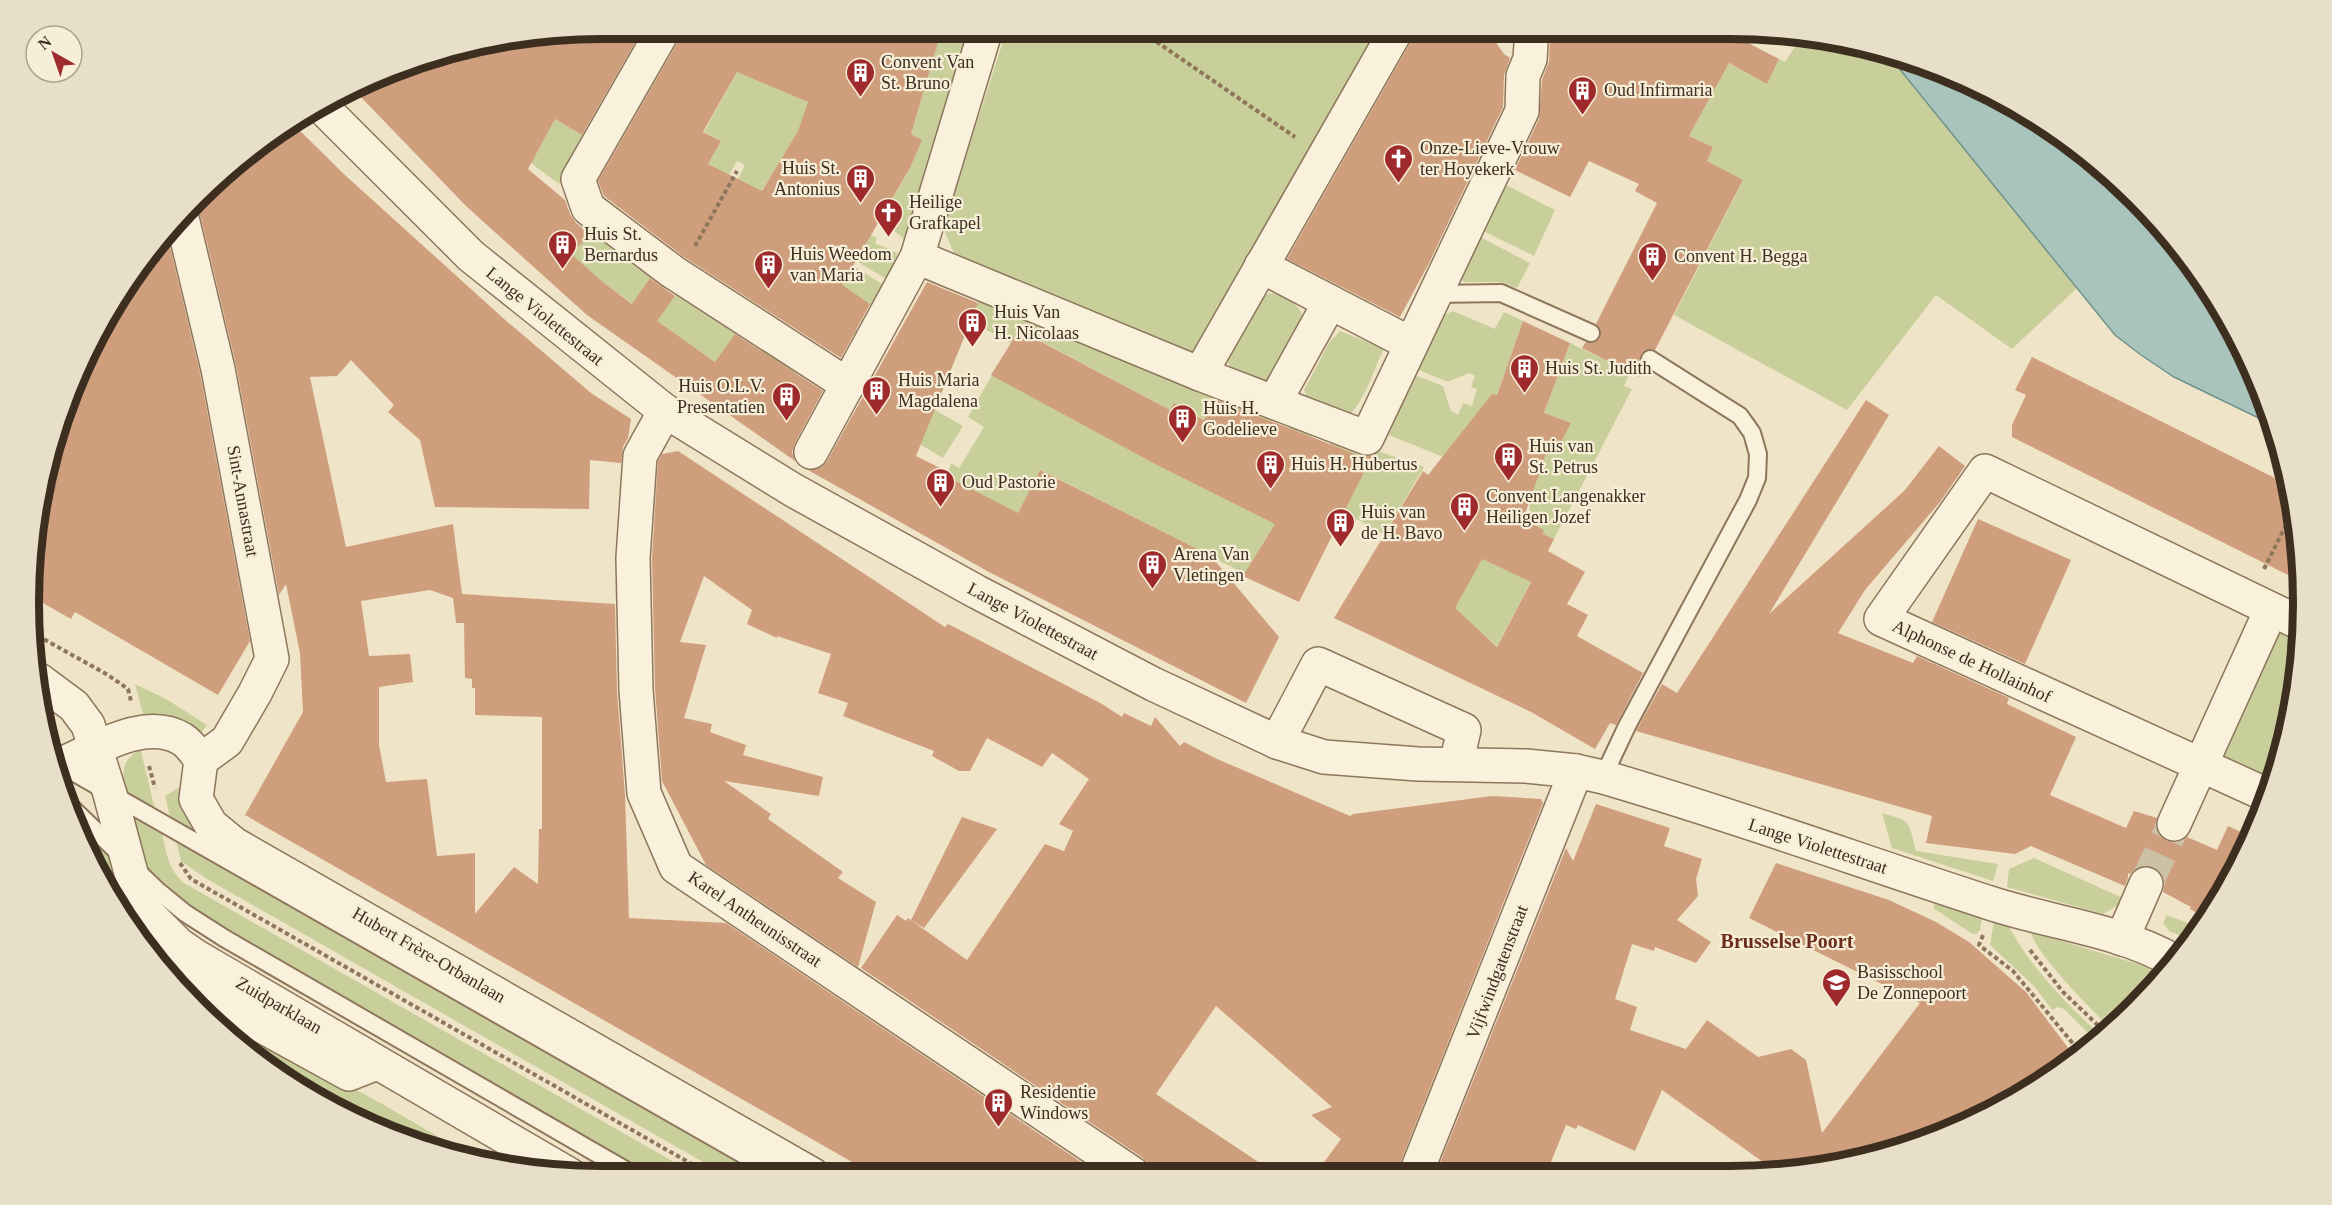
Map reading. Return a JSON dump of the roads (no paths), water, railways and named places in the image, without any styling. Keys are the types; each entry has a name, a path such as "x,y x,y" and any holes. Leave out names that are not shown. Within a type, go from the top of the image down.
{"street":[{"path":"658,39 578,179 588,208 678,276 848,385"},
{"path":"803,470 917,257 983,39"},
{"path":"1200,374 1391,39"},
{"path":"917,257 1200,374 1367,438 1522,111 1522,76 1530,58 1531,39"},
{"name":"Lange Violettestraat","path":"326,111 471,256 665,411 803,470 977,592 1101,657 1277,742 1324,757 1418,764 1526,766 1590,774 2007,908 2121,939 2167,957"},
{"name":"Sint-Annastraat","path":"184,226 218,369 272,659 227,741 201,759"},
{"path":"1261,266 1411,344"},
{"path":"1275,401 1330,302"},
{"name":"Karel Antheunisstraat","path":"665,411 640,456 633,558 636,690 644,793 675,867 1121,1166"},
{"name":"Alphonse de Hollainhof","path":"2260,792 1881,619 1985,471 2293,619"},
{"path":"2174,824 2200,766 2260,604"},
{"path":"1277,742 1318,664 1464,730 1456,764"},
{"name":"Zuidparklaan","path":"45,685 74,706 88,725 110,794 135,888 146,911 178,944 550,1163"},
{"path":"63,763 96,747 140,732 158,731 183,739 201,759"},
{"name":"Hubert Frère-Orbanlaan","path":"201,759 196,799 211,825 234,844 799,1166"},
{"name":"Vijfwindgatenstraat","path":"1419,1166 1590,774"},
{"path":"2121,939 2146,884"},
{"path":"191,987 349,1074 377,1063"}],"lane":[{"path":"1435,294 1501,293 1591,333"},
{"path":"1590,774 1627,726 1748,501 1757,478 1758,454 1752,433 1740,416 1650,359"},
{"path":"64,768 763,1166"},
{"path":"82,817 186,913 224,938 618,1166"}],"water":[{"path":"1896,64 1945,82 2011,114 2073,155 2128,204 2177,259 2218,321 2235,353 2263,420 2174,377 2115,335"}],"tunnel":[{"path":"2146,884 2174,824"}],"place":[{"name":"Convent Van St. Bruno","path":"860,98"},
{"name":"Oud Infirmaria","path":"1583,116"},
{"name":"Onze-Lieve-Vrouw ter Hoyekerk","path":"1399,184"},
{"name":"Huis St. Antonius","path":"861,204"},
{"name":"Heilige Grafkapel","path":"888,238"},
{"name":"Huis St. Bernardus","path":"563,270"},
{"name":"Convent H. Begga","path":"1653,282"},
{"name":"Huis Weedom van Maria","path":"769,290"},
{"name":"Huis Van H. Nicolaas","path":"973,348"},
{"name":"Huis St. Judith","path":"1524,394"},
{"name":"Huis Maria Magdalena","path":"877,416"},
{"name":"Huis O.L.V. Presentatien","path":"786,422"},
{"name":"Huis H. Godelieve","path":"1182,444"},
{"name":"Huis van St. Petrus","path":"1508,482"},
{"name":"Huis H. Hubertus","path":"1270,490"},
{"name":"Oud Pastorie","path":"941,508"},
{"name":"Convent Langenakker Heiligen Jozef","path":"1465,532"},
{"name":"Huis van de H. Bavo","path":"1340,548"},
{"name":"Arena Van Vletingen","path":"1152,590"},
{"name":"Basisschool De Zonnepoort","path":"1836,1008"},
{"name":"Residentie Windows","path":"999,1128"}],"district":[{"name":"Brusselse Poort","path":"1787,941"}]}
